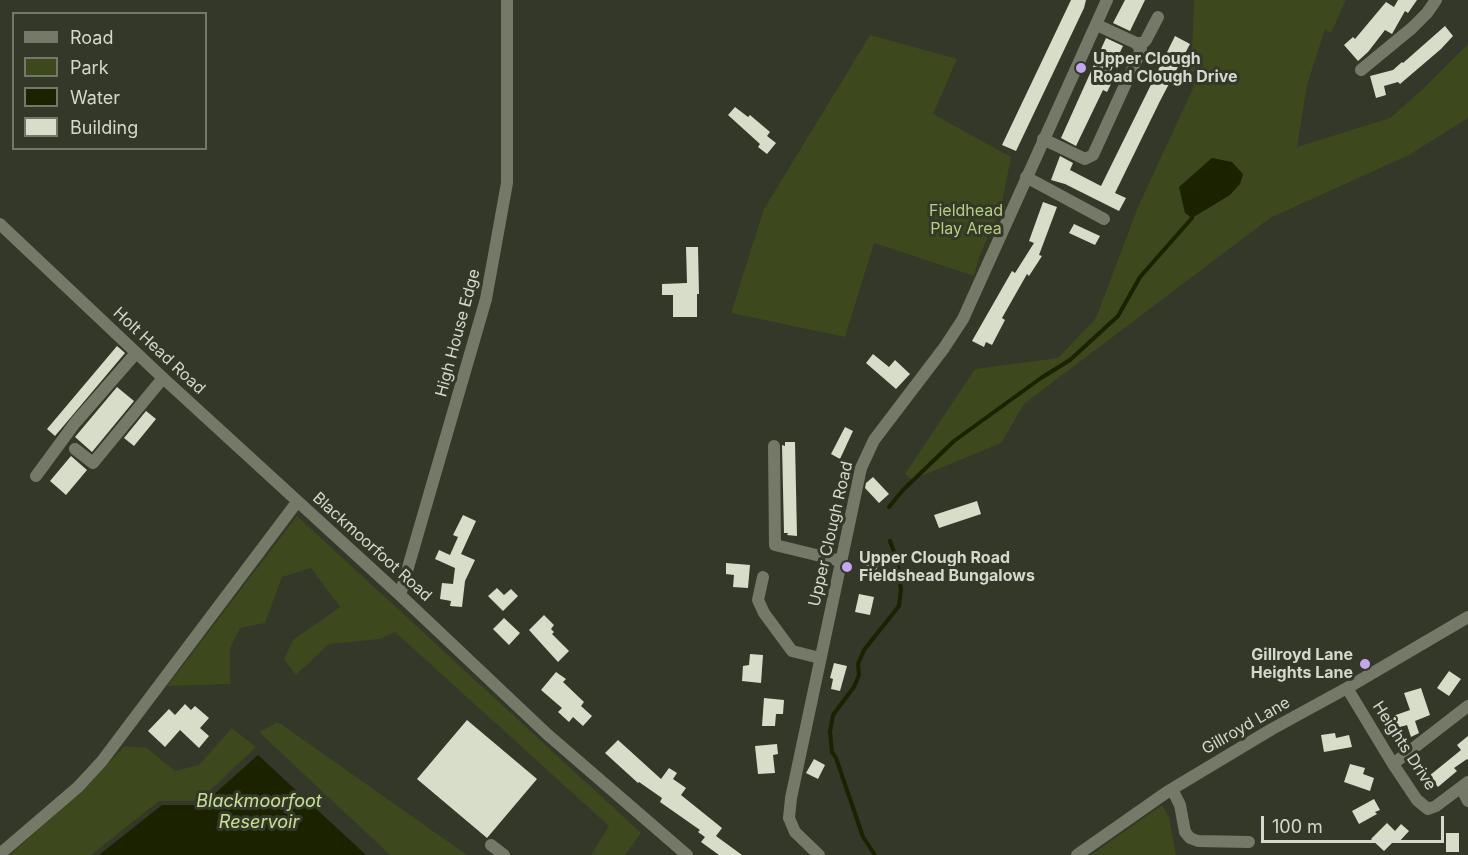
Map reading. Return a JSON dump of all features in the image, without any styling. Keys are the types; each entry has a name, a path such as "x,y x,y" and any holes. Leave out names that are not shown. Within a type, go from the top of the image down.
{"street":[{"name":"High House Edge","path":"400,595 486,299 507,183 507,0"},
{"name":"Upper Clough Road","path":"819,855 795,832 789,818 791,798 861,468 874,440 944,348 963,319 1107,0"},
{"path":"1361,70 1412,28 1436,0"},
{"path":"1097,25 1136,43 1143,43 1158,17"},
{"path":"1043,139 1085,159 1093,155 1141,50 1136,43"},
{"path":"1026,177 1104,219"},
{"name":"Holt Head Road","path":"0,224 297,502"},
{"path":"36,476 75,423 136,352"},
{"path":"75,449 93,463 163,378"},
{"path":"774,446 776,545 841,561"},
{"name":"Blackmoorfoot Road","path":"0,854 78,787 102,761 297,502 400,595 547,734 687,855"},
{"path":"763,577 758,600 764,613 792,651 820,658"},
{"name":"Gillroyd Lane","path":"1077,855 1172,789 1468,617"},
{"name":"Heights Drive","path":"1347,688 1417,800 1428,809 1437,806 1465,785"},
{"path":"1394,764 1468,706"},
{"path":"1465,785 1468,801"},
{"path":"1172,789 1180,805 1185,832 1190,838 1198,842 1249,842"},
{"path":"491,845 504,855"}],"green space":[{"path":"1194,0 1346,0 1331,33 1325,29 1307,85 1297,147 1390,118 1468,44 1468,118 1409,155 1270,218 1024,404 1001,443 912,480 905,474 975,369 1058,358 1096,318 1138,207 1194,86 1188,79 1192,52"},
{"name":"Fieldhead Play Area","path":"870,35 957,59 933,114 1011,157 1001,208 979,257 974,276 874,243 845,337 731,313 764,209"},
{"path":"297,516 641,833 625,855 591,855 609,826 395,632 380,639 329,644 296,675 284,659 293,640 340,607 311,568 282,577 265,623 240,628 230,648 230,684 167,686"},
{"path":"278,722 467,855 390,855 259,732"},
{"path":"232,728 256,747 199,801 159,801 91,855 10,855 87,785 125,746 147,748 175,771 199,765"},
{"path":"1162,805 1169,817 1176,855 1091,855"}],"water":[{"path":"1212,158 1232,162 1243,174 1240,184 1230,195 1192,218 1185,213 1179,187"},
{"name":"Blackmoorfoot Reservoir","path":"258,755 366,855 99,855 162,805 202,805"}],"building":[{"path":"1071,0 1086,0 1016,151 1002,145"},
{"path":"1125,0 1145,0 1130,31 1113,23"},
{"path":"1398,0 1417,0 1408,13 1405,11 1392,34 1385,30 1358,61 1344,45 1353,37 1355,39 1386,2 1394,7"},
{"path":"1445,26 1453,36 1441,49 1400,84 1398,82 1384,86 1386,95 1376,98 1370,76 1393,70"},
{"path":"1175,36 1190,44 1115,193 1126,198 1119,211 1065,184 1051,180 1060,156 1073,163 1070,170 1101,186"},
{"path":"1106,38 1123,46 1106,81 1111,84 1107,92 1103,90 1076,146 1061,138"},
{"path":"735,107 748,117 750,115 770,132 767,136 776,143 767,154 758,147 760,144 728,115"},
{"path":"1043,202 1057,207 1039,255 1042,256 1029,276 1027,274 1002,318 1005,320 992,345 986,342 984,347 972,341 1012,271 1015,273 1034,243 1029,241"},
{"path":"1074,224 1100,236 1095,245 1069,233"},
{"path":"686,247 698,247 697,317 673,317 673,295 662,295 662,284 687,283"},
{"path":"117,346 125,353 55,436 47,429"},
{"path":"873,354 889,367 895,360 910,374 896,389 866,363"},
{"path":"117,387 134,401 92,452 75,437"},
{"path":"146,411 156,419 134,446 124,438"},
{"path":"845,427 853,431 840,459 831,454"},
{"path":"785,442 795,442 797,536 784,533 782,445 785,446"},
{"path":"71,456 87,470 66,495 50,481"},
{"path":"873,477 889,494 879,503 865,488 866,483"},
{"path":"977,501 981,514 939,528 934,515"},
{"path":"463,515 476,521 461,554 475,560 465,581 462,607 450,606 451,601 440,599 442,583 453,584 455,568 435,559 439,550 450,555 458,537 453,535"},
{"path":"867,556 879,558 875,578 864,576"},
{"path":"726,563 750,565 748,588 733,587 734,575 726,574"},
{"path":"497,588 504,595 511,589 518,596 503,611 488,596"},
{"path":"859,594 874,597 870,615 855,612"},
{"path":"544,615 554,625 551,629 554,632 552,634 569,651 558,662 529,630"},
{"path":"504,618 520,633 509,645 493,629"},
{"path":"750,654 763,655 761,683 742,681 743,666 749,665"},
{"path":"834,663 847,666 840,691 831,689 833,679 830,678"},
{"path":"1449,671 1461,679 1449,696 1437,688"},
{"path":"556,672 566,679 563,682 584,702 581,706 592,716 583,726 573,717 569,722 558,712 562,708 541,690"},
{"path":"1421,688 1430,715 1415,721 1419,733 1411,737 1407,725 1397,728 1393,716 1410,710 1404,693"},
{"path":"764,698 784,700 783,714 776,714 775,726 762,726"},
{"path":"185,704 191,710 195,706 209,718 200,728 209,736 199,748 180,730 165,747 148,731 169,709 175,715"},
{"path":"467,720 537,779 487,838 417,779"},
{"path":"1335,733 1336,738 1349,735 1352,747 1324,752 1321,735"},
{"path":"1468,736 1468,760 1454,768 1457,771 1438,787 1429,776 1461,750 1457,745"},
{"path":"618,740 661,779 669,768 677,773 673,779 686,788 681,795 722,828 716,836 742,855 719,855 701,842 705,837 698,832 700,830 660,802 662,798 638,783 605,753"},
{"path":"777,744 778,754 773,755 775,773 758,774 755,746"},
{"path":"814,759 825,765 818,779 806,773"},
{"path":"1350,764 1365,768 1363,774 1374,778 1370,791 1344,782"},
{"path":"1374,799 1380,810 1359,824 1352,811"},
{"path":"1387,823 1395,831 1401,824 1409,831 1398,843 1393,842 1384,851 1371,839"},
{"path":"1446,833 1459,833 1459,852 1446,852"}],"waterway":[{"path":"889,507 903,490 954,441 1041,378 1070,360 1118,316 1140,277 1192,218"},
{"path":"875,855 863,837 832,752 830,732 833,715 854,687 859,675 858,664 864,650 899,606 901,590 897,560 890,541"}],"place":[{"name":"Upper Clough Road Clough Drive","path":"1081,68"},
{"name":"Upper Clough Road Fieldshead Bungalows","path":"847,567"},
{"name":"Gillroyd Lane Heights Lane","path":"1365,664"}]}
